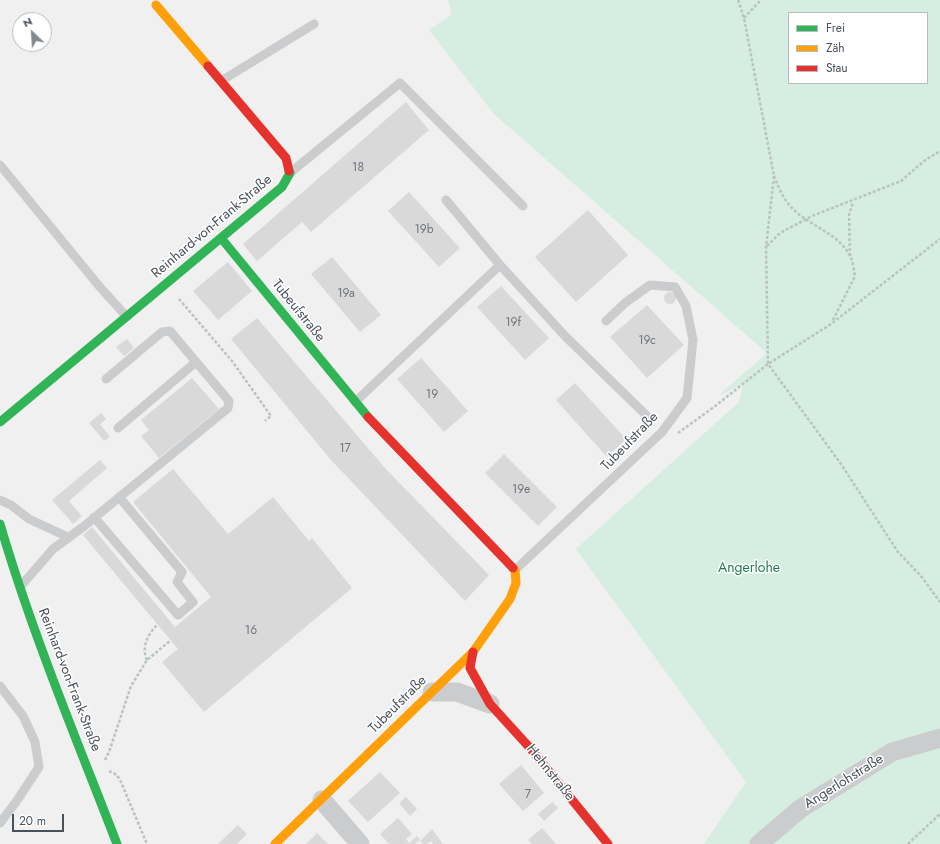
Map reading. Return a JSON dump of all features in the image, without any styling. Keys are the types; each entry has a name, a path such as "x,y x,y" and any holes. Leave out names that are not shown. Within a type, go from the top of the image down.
{"street":[{"name":"Reinhard-von-Frank-Straße","path":"0,422 282,187 290,173 286,158 156,5"},
{"name":"Tubeufstraße","path":"220,238 354,402 515,570 516,583 510,599 473,652 275,844"},
{"name":"Reinhard-von-Frank-Straße","path":"0,524 19,588 43,655 118,844"},
{"name":"Hehnstraße","path":"473,652 470,668 479,687 490,704 530,748 608,844"},
{"name":"Hehnstraße","path":"432,692 457,692 490,704"},
{"name":"Angerlohstraße","path":"759,844 800,809 892,752 940,738"},
{"path":"322,800 360,844"}],"lane":[{"path":"221,81 314,24"},
{"path":"290,173 400,83 523,206"},
{"path":"0,165 99,286 127,317"},
{"name":"Tubeufstraße","path":"446,200 500,265 565,336 648,417"},
{"path":"354,402 500,265"},
{"name":"Tubeufstraße","path":"515,570 662,432 687,398 693,340 686,306 675,287 650,285 625,303 606,322"},
{"path":"19,588 52,549 119,497 228,408 229,401 170,331 162,332 106,379"},
{"path":"118,428 196,362"},
{"path":"94,517 178,615 193,602 177,582 182,572 119,497"},
{"path":"0,500 11,505 29,519 68,537"},
{"path":"0,686 23,716 36,742 39,767 0,823"}],"path":[{"path":"738,0 744,18 774,176 780,190 791,208 806,220 836,239 850,257"},
{"path":"744,18 761,0"},
{"path":"766,246 780,234 806,220 853,201 875,190 890,187 901,181 924,161 940,152"},
{"path":"774,176 766,246 768,364 841,464 898,552 921,576 940,602"},
{"path":"831,324 855,276 850,257 849,215 853,201"},
{"path":"662,432 670,436 680,433 768,364 831,324 940,239"},
{"path":"166,284 236,366 271,416 265,421"},
{"path":"147,660 145,656 146,642 149,633 157,625"},
{"path":"103,764 109,752 131,686 147,660 170,641"},
{"path":"105,770 111,771 117,775 121,782 147,844"},
{"path":"908,844 940,814"}],"green space":[{"name":"Angerlohe","path":"448,0 940,0 940,844 704,844 746,782 576,549 739,402 743,384 718,396 767,353 494,114 429,30 452,14"}],"building":[{"path":"406,102 429,130 311,232 302,222 257,261 243,244"},
{"path":"409,192 460,248 439,267 388,211"},
{"path":"588,210 628,255 576,302 535,257"},
{"path":"332,257 381,315 360,332 311,274"},
{"path":"228,262 252,291 218,320 193,291"},
{"path":"501,286 549,338 525,360 477,307"},
{"path":"672,292 675,293 675,303 668,304 665,303 664,296 665,293"},
{"path":"647,305 684,345 647,378 610,337"},
{"path":"257,318 384,467 489,575 465,601 331,460 231,339"},
{"path":"127,339 134,348 124,356 116,347"},
{"path":"421,358 468,411 444,432 397,379"},
{"path":"192,378 219,409 159,458 141,436 149,430 141,420"},
{"path":"575,383 626,439 607,457 556,400"},
{"path":"101,413 106,419 100,424 110,437 104,441 89,423"},
{"path":"504,454 557,507 538,526 485,473"},
{"path":"100,460 107,468 69,501 82,516 73,524 52,500"},
{"path":"173,469 228,534 273,497 309,541 312,538 352,588 204,712 162,662 178,649 83,535 92,527 175,627 211,597 133,502"},
{"path":"521,765 544,793 523,811 499,784"},
{"path":"380,772 400,793 368,822 348,801"},
{"path":"406,797 417,809 410,816 399,803"},
{"path":"552,802 558,808 544,821 538,814"},
{"path":"398,818 412,834 406,839 409,843 417,836 420,840 415,844 389,844 380,834"},
{"path":"238,825 247,834 237,844 218,844"},
{"path":"542,828 556,844 532,844 528,840"},
{"path":"432,829 443,844 433,844 431,841 427,844 423,844 420,841"},
{"path":"317,833 328,844 306,844"}],"traffic: fast":[{"path":"0,422 282,187 290,173 289,171"},
{"path":"221,238 368,417"},
{"path":"0,524 40,645 117,844"}],"traffic: slow":[{"path":"156,5 208,66"},
{"path":"275,844 473,652 510,599 516,583 515,570 513,568"}],"traffic: jam":[{"path":"208,66 286,158 289,171"},
{"path":"368,417 513,568"},
{"path":"473,652 470,668 490,704 530,748 608,844"}]}
